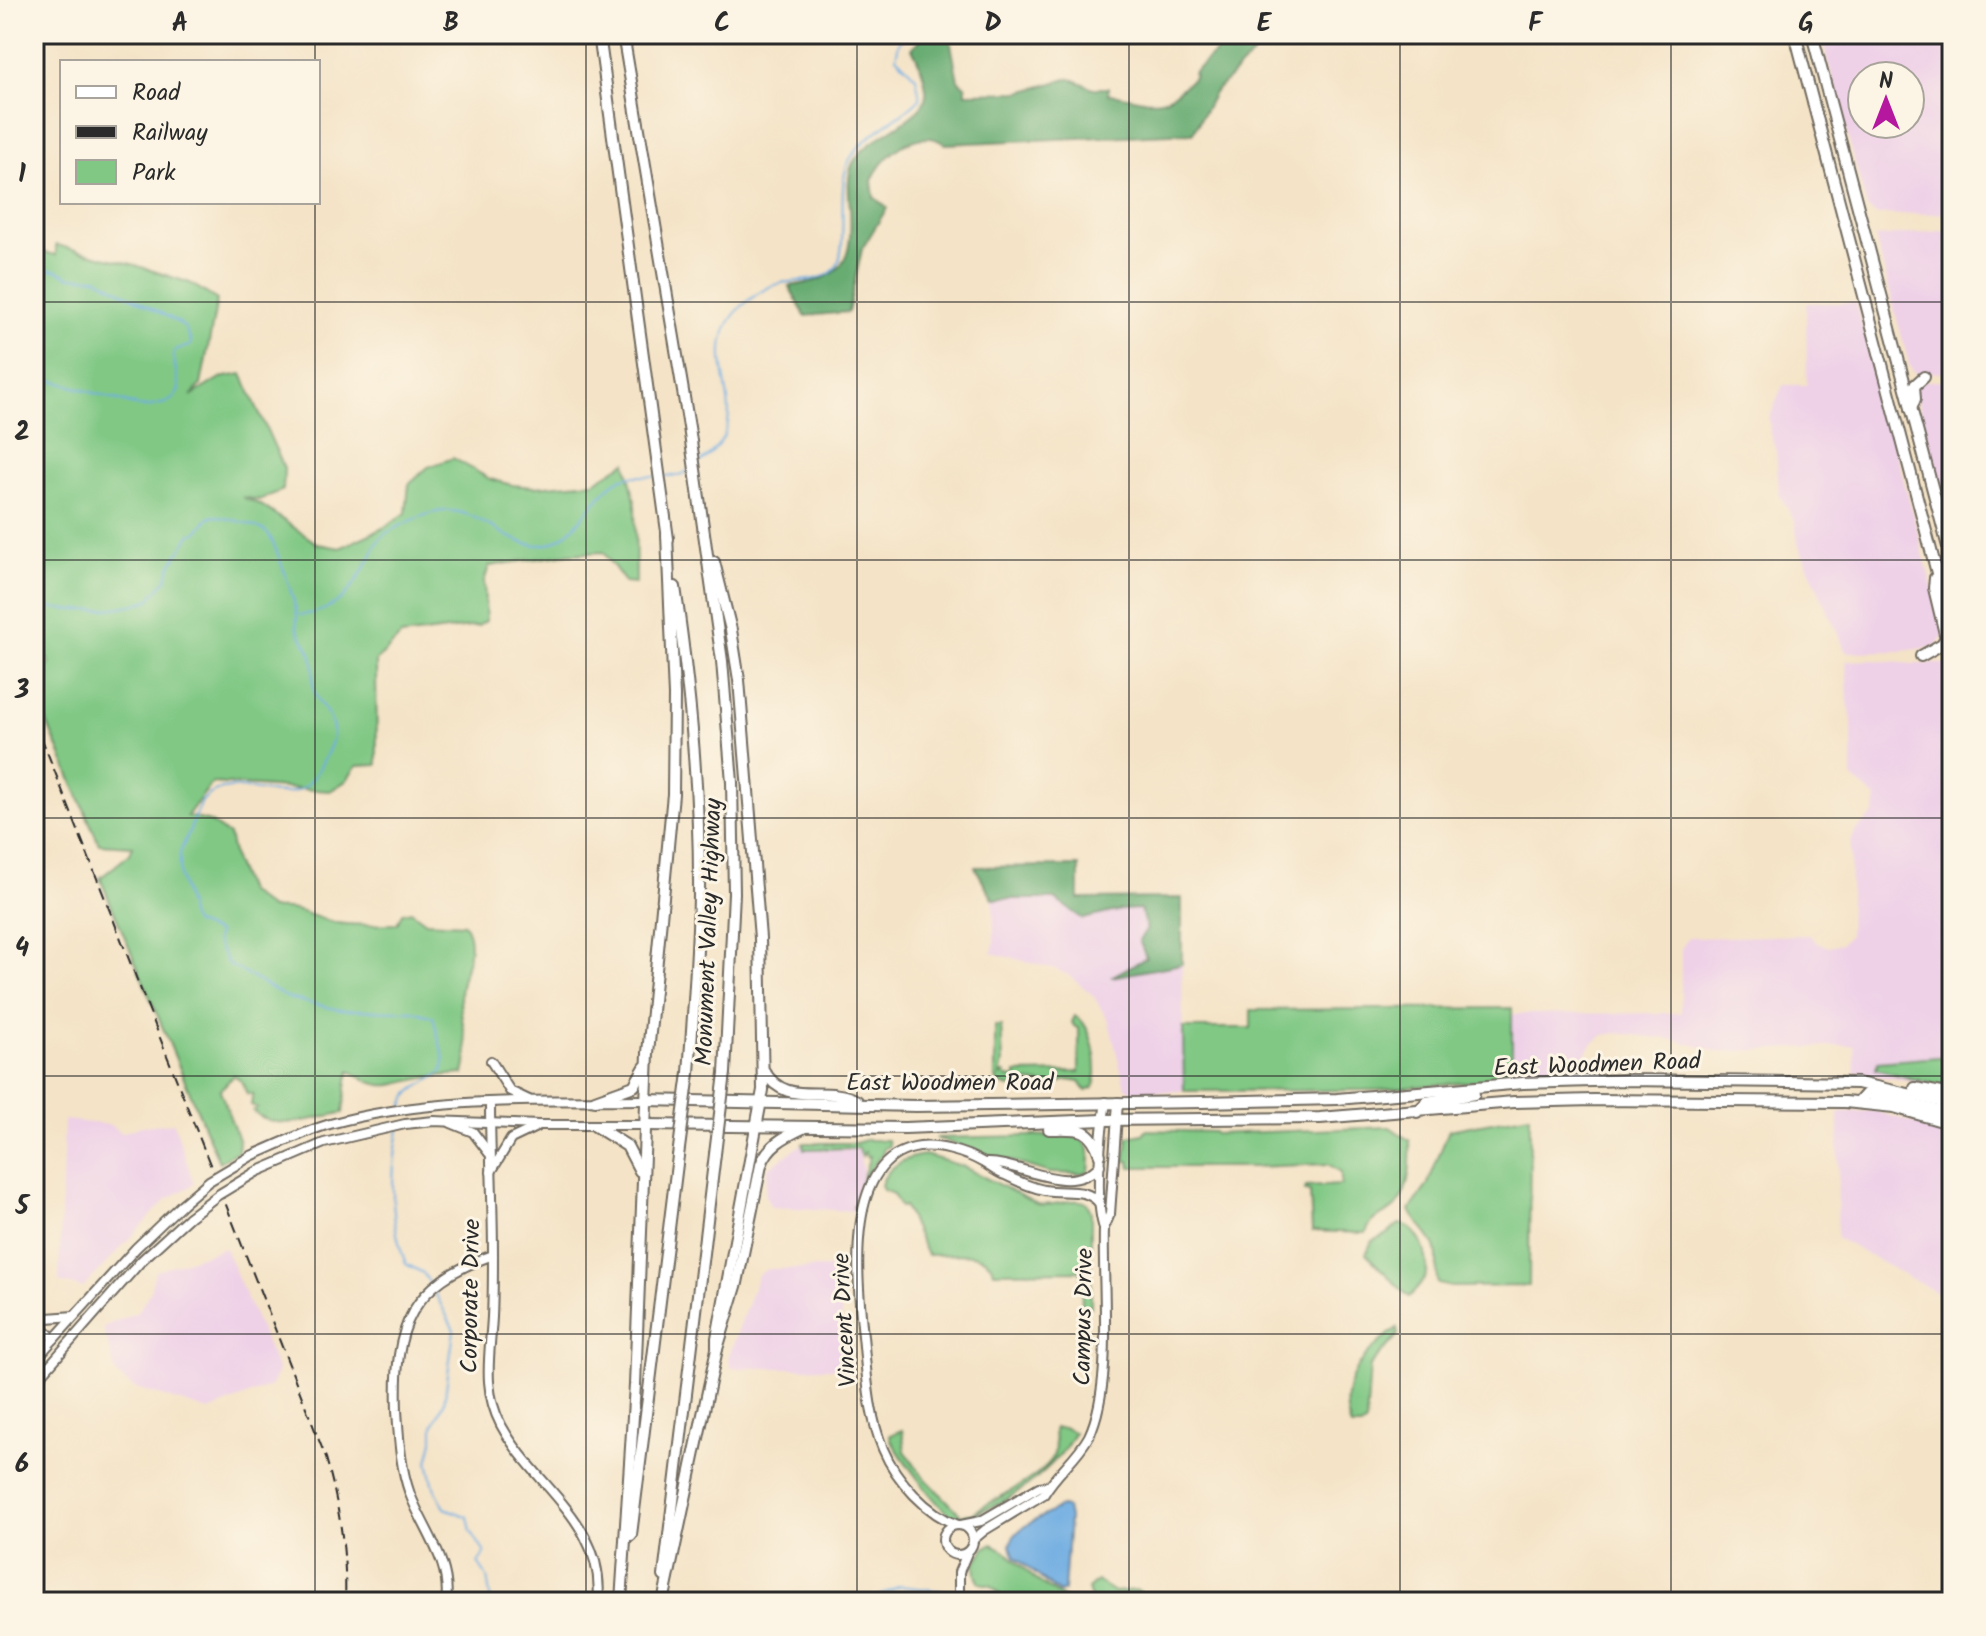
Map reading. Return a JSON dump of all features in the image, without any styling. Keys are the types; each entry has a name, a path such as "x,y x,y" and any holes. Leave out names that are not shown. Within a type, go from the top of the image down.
{"highway":[{"name":"Monument Valley Highway","path":"599,34 688,676 698,847 697,968 689,1073 622,1602"},
{"name":"Monument Valley Highway","path":"623,34 689,427 720,647 732,782 734,893 725,1073 662,1602"},
{"path":"1795,34 1952,630"},
{"path":"1812,34 1951,556"},
{"path":"1898,356 1912,373 1924,377 1914,386 1915,399 1911,409"},
{"path":"1904,446 1925,460"},
{"path":"1941,522 1952,531"},
{"path":"703,525 722,588 739,680 760,938 763,1069 757,1126 717,1349"},
{"path":"622,1602 635,1385 648,1053 673,794 674,696 667,535"},
{"path":"1921,656 1942,644 1946,638 1934,588 1936,568"},
{"path":"595,1100 634,1086 643,1073 648,1053"},
{"path":"763,1069 775,1085 787,1092 840,1094 862,1103"},
{"name":"East Woodmen Road","path":"646,1100 916,1106 1337,1099 1626,1080 1840,1082 1885,1087 1952,1104"},
{"path":"1840,1082 1856,1092 1858,1103"},
{"path":"1417,1112 1427,1102 1476,1093 1491,1087"},
{"path":"1885,1087 1952,1095"},
{"path":"1858,1103 1866,1094 1952,1114"},
{"name":"East Woodmen Road","path":"644,1125 988,1126 1103,1120 1353,1118 1552,1101 1858,1103 1894,1107 1952,1124"},
{"path":"595,1126 627,1146 642,1174"},
{"path":"988,1126 999,1130 1080,1130 1093,1137 1100,1160"},
{"path":"662,1602 717,1349 737,1283 762,1160 775,1144 805,1127"}],"street":[{"path":"491,1061 510,1091 533,1102"},
{"name":"East Woodmen Road","path":"34,1361 136,1248 182,1204 209,1181 251,1156 294,1137 378,1113 490,1102 646,1100"},
{"name":"Corporate Drive","path":"490,1102 493,1255 488,1369 491,1397 502,1426 590,1543 599,1575 598,1602"},
{"name":"Campus Drive","path":"973,1540 1041,1497 1082,1447 1094,1424 1101,1399 1104,1228 1100,1204 1100,1160 1106,1102"},
{"name":"Campus Drive","path":"1104,1228 1110,1214 1118,1102"},
{"name":"East Woodmen Road","path":"34,1383 142,1260 189,1217 256,1172 301,1151 347,1135 434,1121 644,1125"},
{"path":"446,1122 473,1132 491,1154"},
{"path":"491,1173 511,1139 539,1125"},
{"name":"Vincent Drive","path":"944,1536 937,1516 899,1476 883,1450 875,1427 867,1379 857,1271 858,1249 871,1185 890,1159 909,1149 924,1146 949,1150 984,1163 992,1170 1036,1188 1086,1193 1100,1204"},
{"name":"Vincent Drive","path":"984,1163 997,1162 1040,1175 1084,1178 1100,1160"},
{"path":"446,1602 445,1571 411,1498 401,1465 396,1374 400,1341 415,1310 440,1280 468,1264 493,1255"},
{"path":"34,1320 75,1316"},
{"path":"34,1320 54,1339"},
{"name":"Campus Drive","path":"960,1525 981,1521 1039,1487 1048,1486"},
{"name":"Vincent Drive","path":"937,1516 960,1525"},
{"path":"959,1572 973,1540 970,1531 960,1525 948,1529 944,1536 945,1547 958,1555 968,1551"},
{"path":"951,1552 959,1572 959,1602"}],"shaded area":[{"path":"1821,34 1952,34 1952,213 1876,215 1867,208 1849,140 1926,140 1926,60 1846,60 1846,129"},
{"path":"1952,230 1952,372 1916,373 1910,367 1875,237"},
{"path":"1806,303 1856,303 1944,631 1944,636 1934,647 1846,652 1798,544 1795,522 1779,494 1776,451 1769,419 1783,385 1807,385"},
{"path":"1925,381 1952,381 1952,528 1946,518 1914,385"},
{"path":"1846,661 1952,664 1952,1092 1904,1080 1855,1073 1854,1045 1719,1052 1677,1040 1617,1033 1604,1035 1593,1043 1577,1074 1512,1078 1512,1014 1681,1013 1681,949 1688,938 1810,935 1817,943 1829,947 1841,944 1849,936 1851,841 1856,830 1875,813 1876,798 1852,778 1852,721"},
{"path":"993,899 1055,899 1084,919 1140,909 1148,929 1147,958 1114,976 1182,964 1184,1091 1135,1092 1127,1088 1109,1022 1093,995 1056,969 992,953"},
{"path":"1875,1111 1952,1135 1952,1301 1837,1238 1839,1112"},
{"path":"64,1120 110,1125 121,1133 142,1126 174,1123 194,1184 166,1200 83,1288 59,1282"},
{"path":"804,1143 811,1149 859,1150 863,1172 853,1211 771,1207 765,1196 768,1168"},
{"path":"225,1248 278,1371 271,1386 209,1411 133,1387 116,1374 103,1327 138,1312 150,1292 155,1271"},
{"path":"833,1268 840,1296 845,1362 841,1368 731,1368 728,1358 758,1275 768,1269"}],"green space":[{"path":"925,34 949,34 958,80 966,87 966,93 1021,92 1070,78 1093,88 1108,88 1108,94 1155,101 1183,88 1195,76 1193,73 1235,34 1273,34 1214,93 1193,133 946,144 928,138 902,146 886,159 872,181 874,197 887,208 862,249 848,312 805,316 789,286 822,278 841,265 847,255 852,165 870,144 908,119 925,100 924,78 912,48"},
{"path":"56,245 132,264 190,283 217,300 201,385 191,396 220,378 242,374 284,468 283,490 259,500 242,497 261,505 318,544 340,548 383,528 406,513 409,484 428,467 453,458 490,479 534,487 594,482 626,462 635,501 636,583 625,582 603,552 489,566 484,582 486,621 478,626 401,636 376,661 377,765 357,766 346,781 330,791 212,783 187,816 210,822 229,835 235,862 247,891 270,909 296,910 340,924 356,925 397,924 402,913 411,911 426,922 464,924 470,939 460,997 467,1052 464,1074 379,1085 350,1071 343,1113 285,1123 263,1118 253,1111 257,1108 251,1105 253,1094 247,1094 242,1082 234,1075 220,1090 239,1142 238,1151 219,1162 100,878 130,854 133,846 99,844 34,692 34,678 50,664 34,636 34,250 56,255"},
{"path":"1079,866 1079,899 1182,898 1182,964 1111,977 1146,958 1139,940 1147,929 1140,909 1083,919 1055,899 993,899 975,867"},
{"path":"1512,1008 1512,1078 1379,1090 1184,1091 1183,1028 1251,1028 1251,1010"},
{"path":"1075,1016 1087,1028 1094,1049 1096,1071 1093,1088 1086,1091 1080,1082 1068,1080 1049,1085 1029,1082 1009,1087 998,1083 995,1076 995,1026 1001,1026 1003,1063 1000,1076 1005,1073 1006,1077 1016,1078 1016,1073 1079,1072 1079,1029 1072,1022"},
{"path":"1950,1056 1952,1089 1876,1069 1878,1062"},
{"path":"1530,1115 1529,1286 1451,1287 1438,1284 1435,1247 1410,1210 1427,1186 1449,1130"},
{"path":"1390,1127 1410,1141 1408,1180 1396,1206 1374,1220 1366,1233 1312,1231 1310,1192 1305,1191 1306,1187 1341,1185 1341,1172 1328,1164 1131,1167 1130,1161 1125,1161 1128,1137 1143,1134 1146,1130 1215,1134"},
{"path":"1070,1135 1086,1144 1090,1158 1089,1172 1050,1173 935,1138"},
{"path":"888,1140 889,1146 883,1149 866,1175 857,1206 853,1207 870,1156 866,1156 865,1152 862,1156 858,1148 804,1149 803,1143 856,1143"},
{"path":"925,1155 962,1166 1037,1204 1087,1203 1091,1212 1091,1307 1082,1306 1081,1271 994,1272 991,1264 976,1256 927,1255 904,1206 900,1207 893,1194 883,1190 881,1185 898,1164"},
{"path":"1399,1224 1418,1237 1427,1261 1424,1280 1409,1297 1366,1254 1372,1241"},
{"path":"1397,1328 1398,1335 1370,1366 1366,1423 1361,1427 1351,1427 1347,1411 1350,1383 1364,1359"},
{"path":"1054,1428 1065,1428 1074,1433 1057,1458 1016,1493 987,1509 974,1512 1027,1481 1046,1466 1054,1452"},
{"path":"902,1430 905,1451 924,1477 961,1515 981,1513 959,1518 937,1502 891,1440 890,1435"},
{"path":"992,1544 1004,1550 1035,1579 1068,1602 1007,1602 992,1586 980,1583 975,1564 986,1547"},
{"path":"1097,1581 1114,1592 1138,1590 1146,1602 1092,1602 1088,1589"}],"water":[{"path":"1059,1507 1067,1508 1069,1518 1064,1591 1059,1593 1015,1557 1010,1545 1024,1527"}],"waterway":[{"path":"699,463 726,432 729,415 722,347 730,321 749,300 765,289 781,283 816,279 834,270 841,250 843,189 848,163 862,143 920,98 916,77 896,57 899,43 906,34"},
{"path":"34,270 56,270 70,277 97,278 179,323 185,328 191,342 190,346 173,353 179,390 174,398 147,407 34,375"},
{"path":"663,476 680,476 690,469"},
{"path":"300,615 325,609 344,596 382,537 419,517 444,511 463,513 511,538 535,545 548,544 569,531 616,482 630,476 656,476"},
{"path":"34,600 58,609 74,610 123,607 149,600 166,580 171,565 190,535 214,516 256,527 270,537 297,613 297,628 312,656 314,691 332,722 332,739 316,774 302,788 289,793 229,788 215,792 202,801 180,853 180,876 191,918 195,924 218,933 216,941 228,964 288,998 340,1010 413,1011 433,1017 444,1059 443,1071 409,1094 403,1107"},
{"path":"399,1129 393,1180 394,1215 400,1248 406,1264 423,1273 432,1287"},
{"path":"435,1293 454,1330 444,1403 433,1426 428,1462 434,1487 445,1508 468,1517 471,1531 485,1553 478,1563 487,1577 491,1602"},
{"path":"867,1602 900,1586 942,1591"},
{"path":"975,1594 995,1602"}],"railway":[{"path":"34,719 326,1458 341,1529 345,1602"}]}
